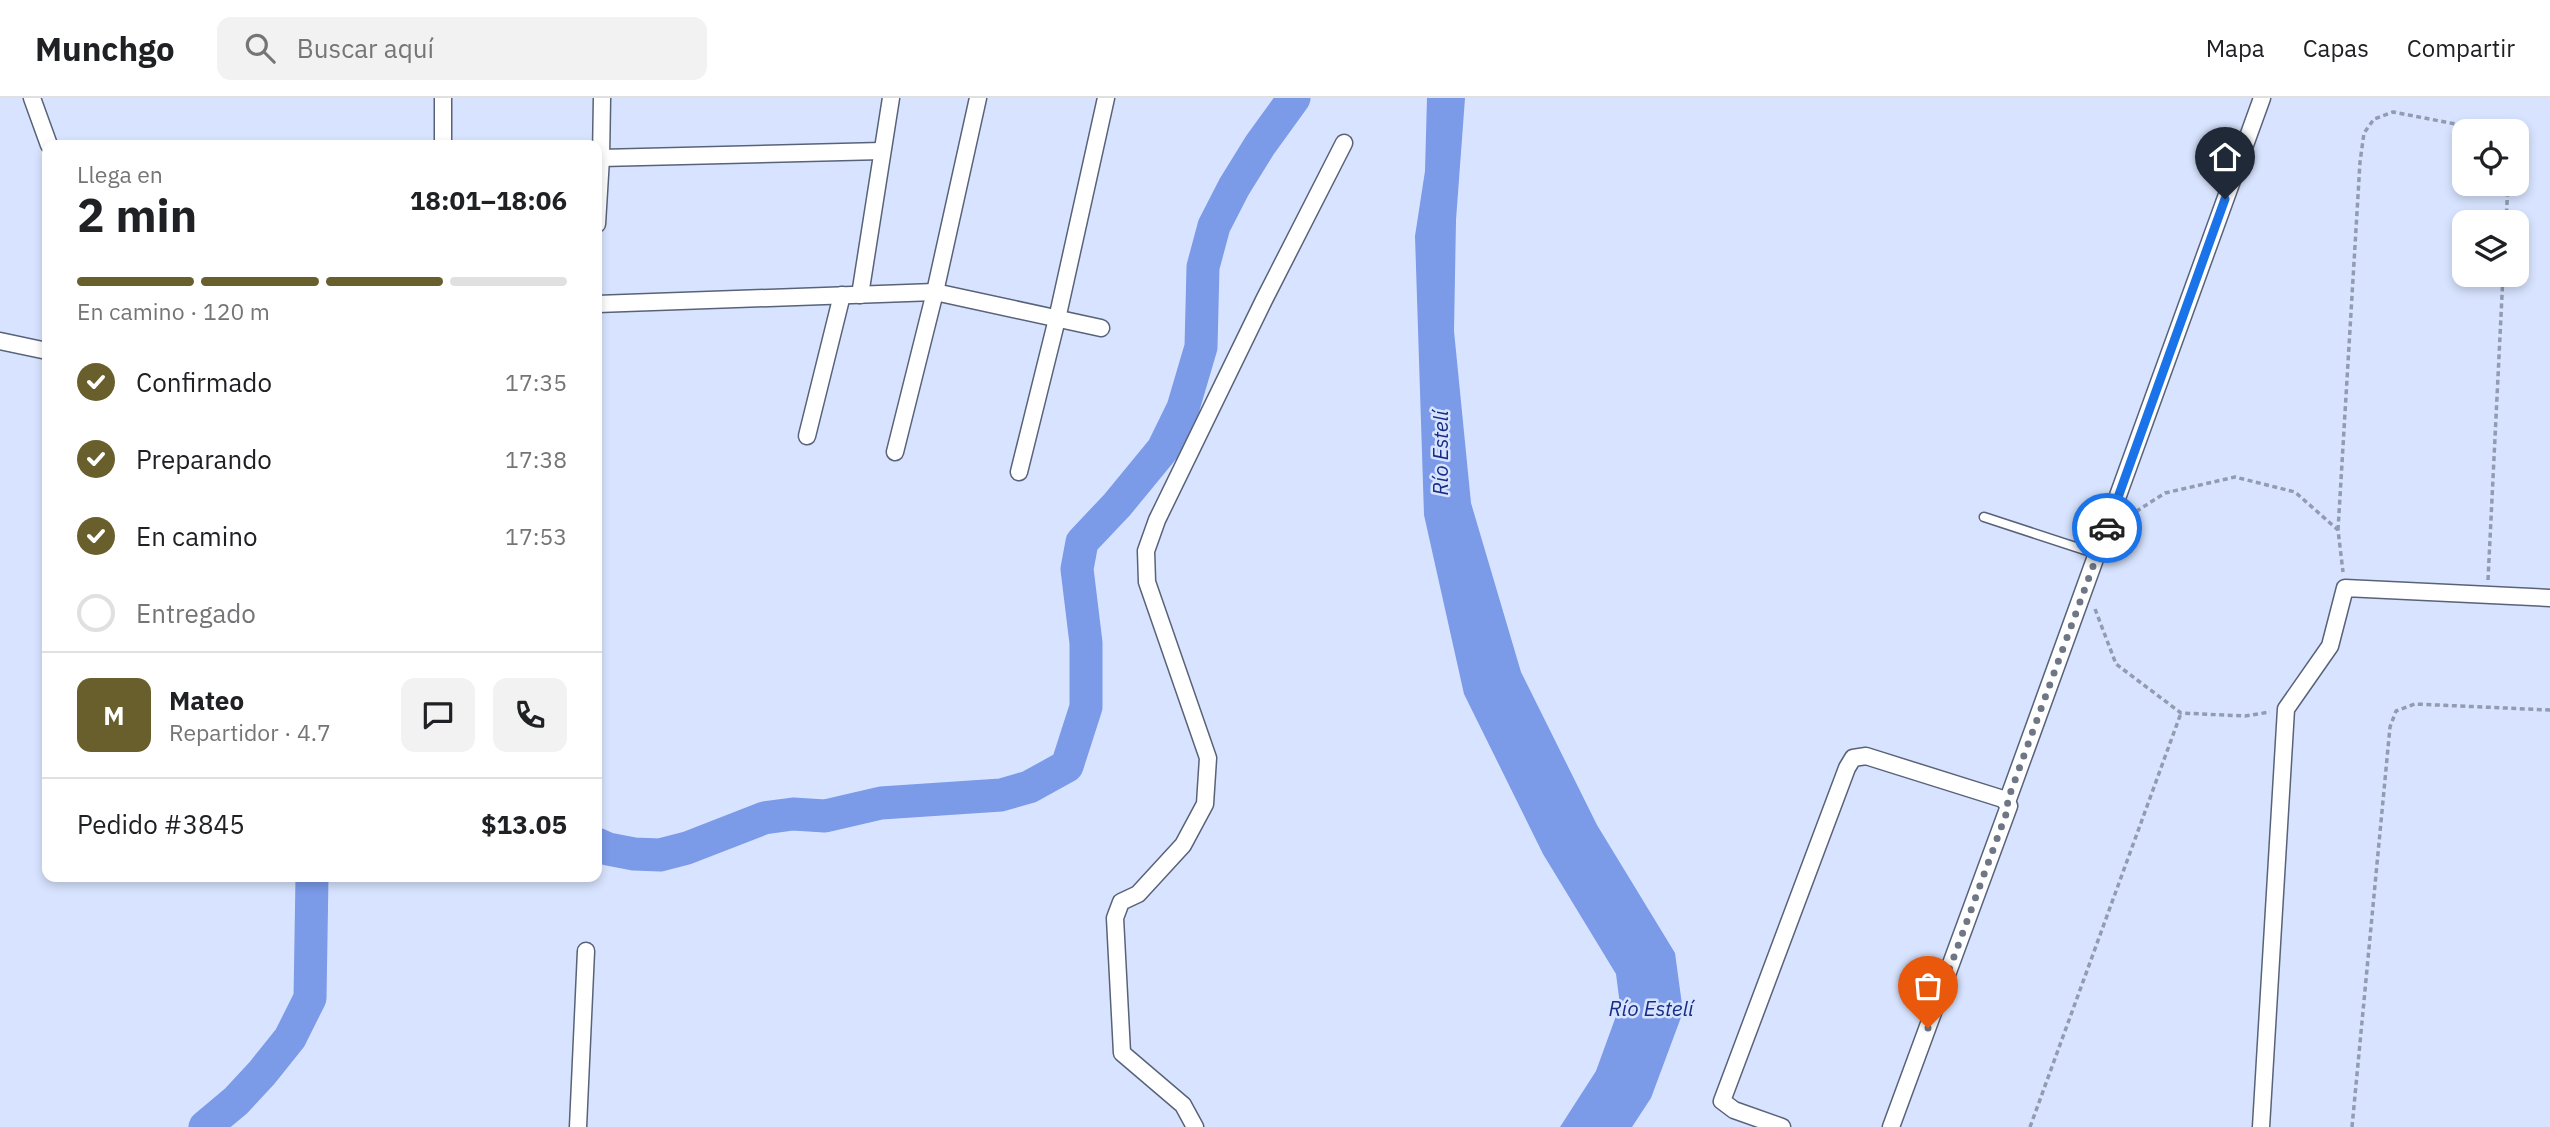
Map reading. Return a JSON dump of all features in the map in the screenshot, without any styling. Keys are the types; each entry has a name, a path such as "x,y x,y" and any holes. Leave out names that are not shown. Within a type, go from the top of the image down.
{"street":[{"path":"32,98 47,140"},
{"path":"443,98 443,140"},
{"path":"601,140 602,98"},
{"path":"860,295 891,98"},
{"path":"895,452 935,292 978,98"},
{"path":"1019,472 1057,319 1106,98"},
{"path":"1891,1127 2009,806 2007,802 2262,98"},
{"path":"1195,1127 1183,1105 1122,1053 1115,918 1121,902 1138,894 1183,845 1205,804 1208,758 1147,582 1146,551 1157,520 1344,143"},
{"path":"602,158 882,151"},
{"path":"602,304 935,292 1101,328"},
{"path":"807,436 842,295"},
{"path":"0,341 42,350"},
{"path":"2261,1127 2286,709 2330,646 2345,588 2550,598"},
{"path":"1782,1127 1734,1110 1722,1101 1853,758 1866,756 2007,802"},
{"path":"578,1127 586,951"}],"lane":[{"path":"1984,517 2097,554"}],"path":[{"path":"2345,588 2338,530 2364,133 2374,120 2393,112 2452,123"},
{"path":"2487,595 2502,287"},
{"path":"2120,522 2165,493 2235,477 2295,492 2338,530"},
{"path":"2092,601 2116,664 2181,713 2245,716 2286,709"},
{"path":"2352,1127 2390,727 2396,711 2415,704 2550,710"},
{"path":"2030,1127 2181,713"}],"water":[{"name":"Río Estelí","path":"1427,98 1465,98 1456,220 1454,331 1471,503 1521,672 1597,825 1675,953 1683,1012 1651,1098 1632,1127 1560,1127 1596,1071 1620,1005 1616,974 1543,854 1464,694 1424,515 1415,236 1425,171"}],"waterway":[{"path":"602,846 634,854 660,855 687,848 764,818 793,814 825,816 881,803 1001,795 1029,787 1067,766 1086,707 1086,643 1077,569 1082,542 1163,449 1183,408 1201,347 1203,267 1214,226 1260,145 1294,98"},
{"path":"205,1127 236,1101 262,1073 290,1038 310,998 312,882"}],"way so far":[{"path":"1928,1028 2107,528"}],"route":[{"path":"2107,528 2225,199"}]}
